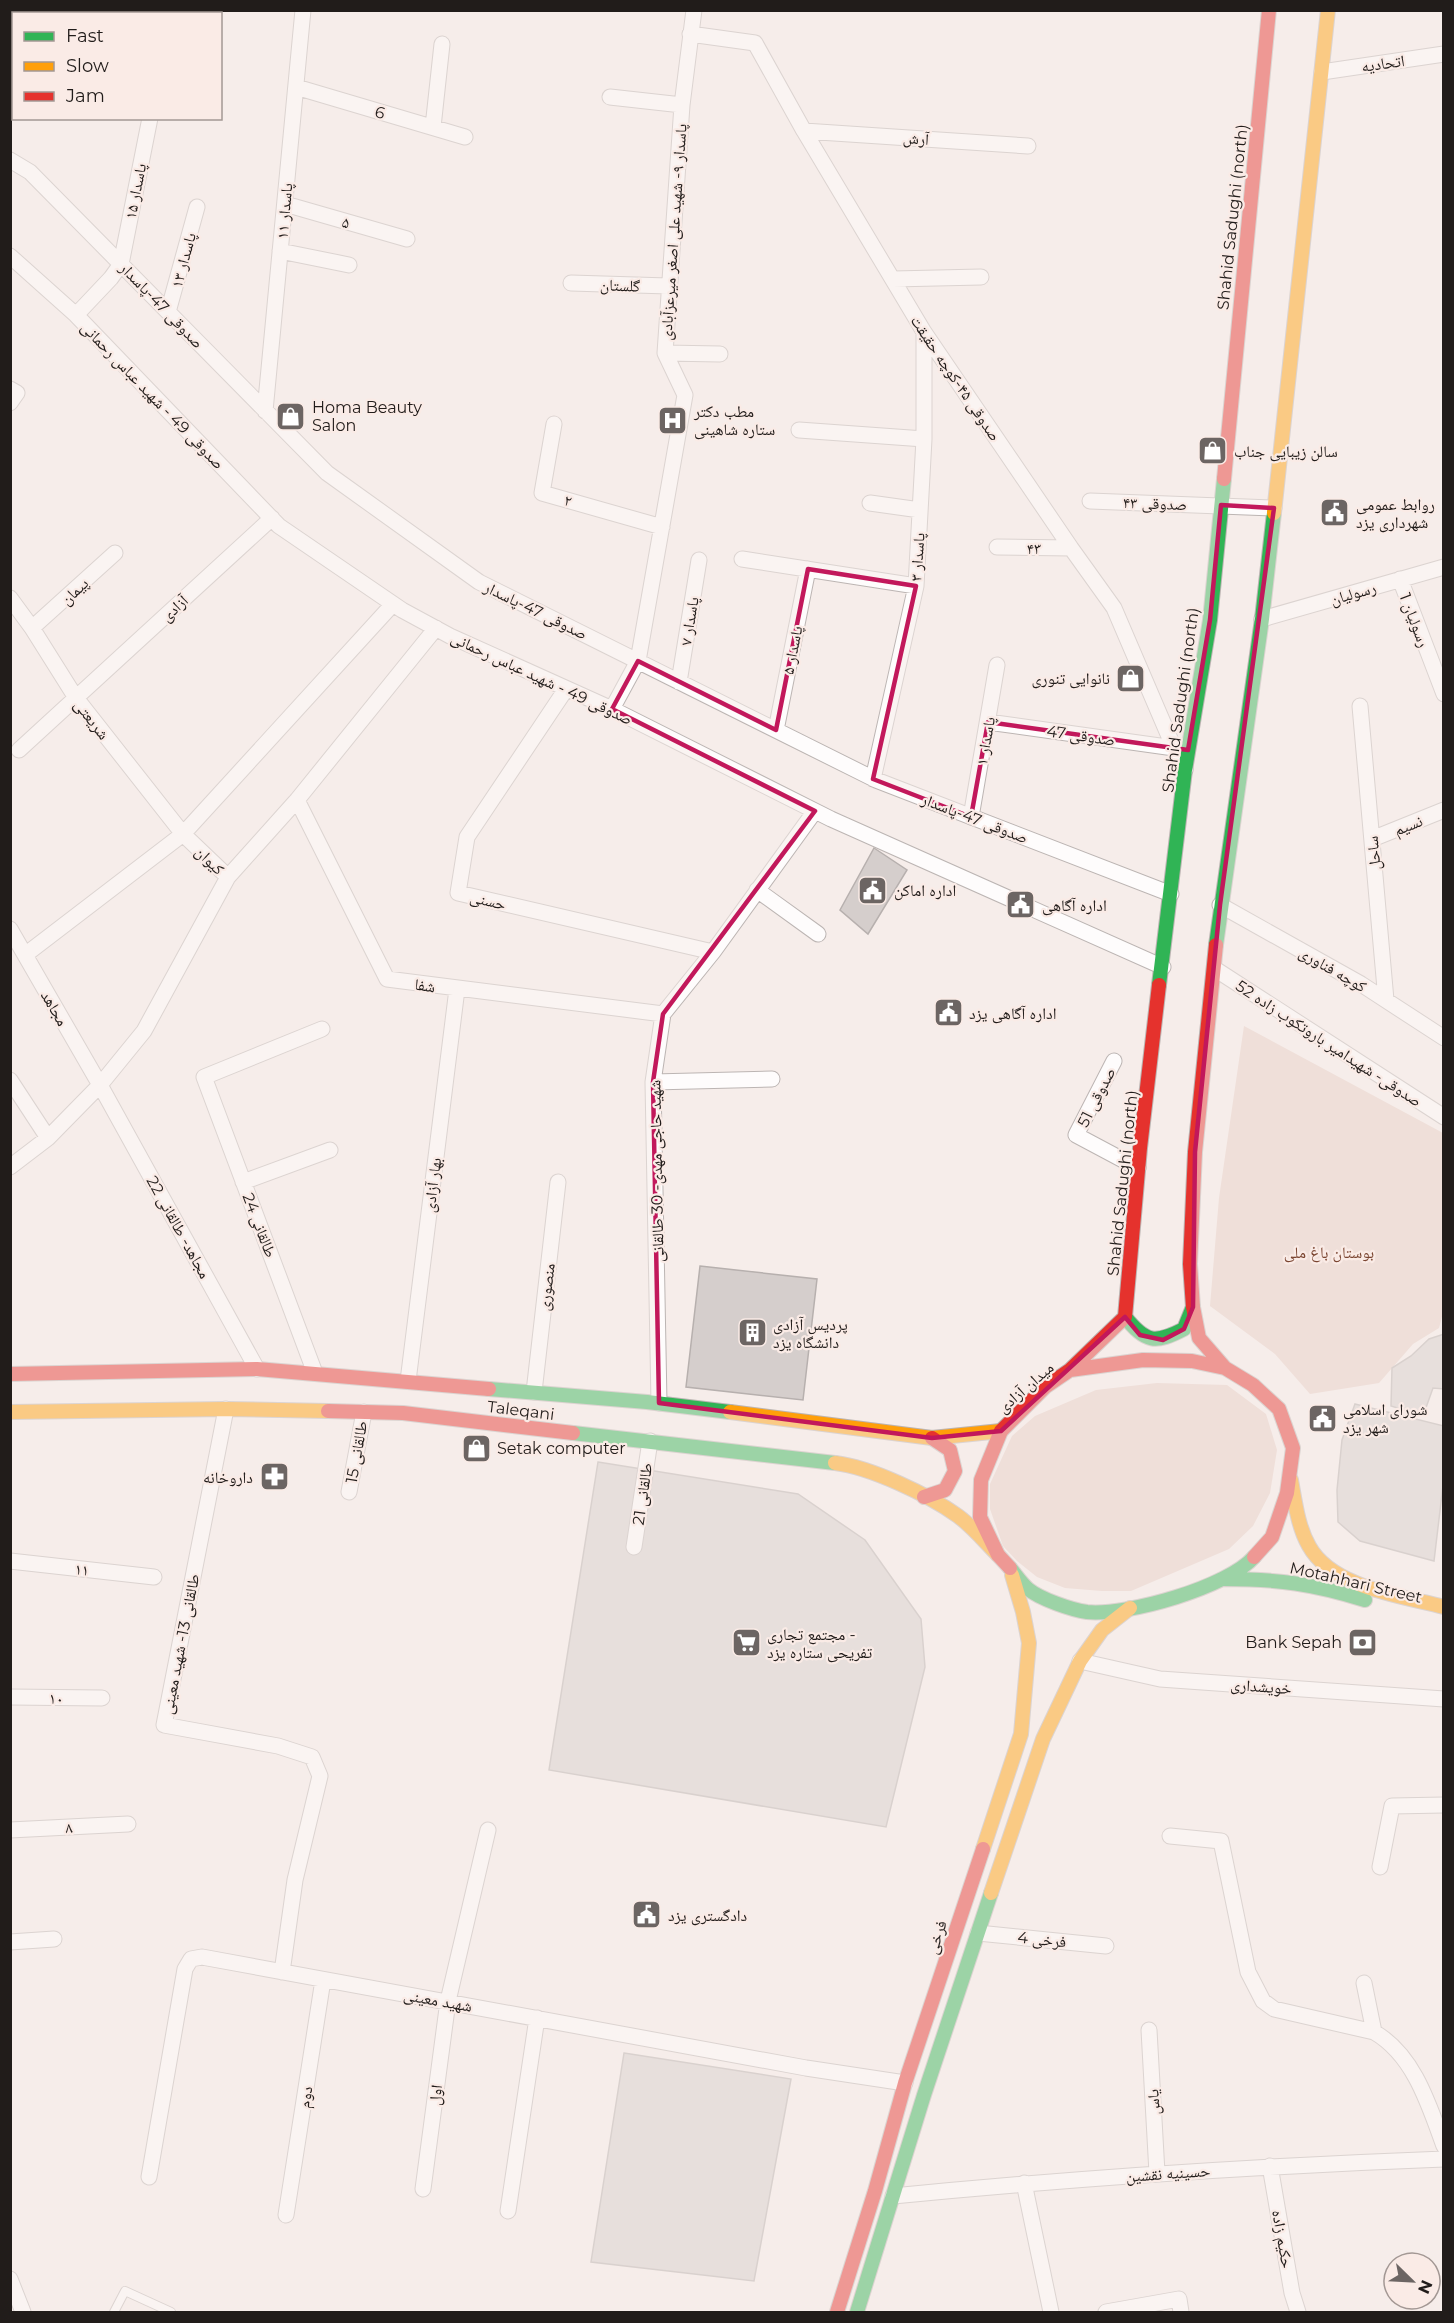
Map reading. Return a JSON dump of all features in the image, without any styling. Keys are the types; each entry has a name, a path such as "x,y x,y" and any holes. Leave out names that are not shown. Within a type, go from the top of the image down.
{"main road":[{"name":"Shahid Sadughi (north)","path":"1125,1317 1138,1168 1185,770 1209,620 1269,10"},
{"path":"1225,1368 1199,1338 1193,1307 1190,1264 1195,1152 1221,905 1262,619 1328,10"},
{"path":"1070,1370 1125,1317 1140,1335 1163,1340 1184,1329 1193,1307"},
{"name":"میدان آزادی","path":"1143,1360 1192,1361 1225,1368 1253,1385 1279,1408 1293,1448 1287,1493 1272,1537 1251,1561 1224,1579 1182,1595 1136,1608 1088,1612 1060,1605 1029,1590 998,1555 980,1516 981,1480 1001,1431 1045,1387 1070,1370 1143,1360"},
{"name":"Taleqani","path":"10,1374 257,1369 659,1403 932,1438 1001,1431"},
{"name":"Taleqani","path":"10,1412 226,1408 403,1413 844,1464 878,1474 939,1504 967,1524 998,1555"},
{"path":"924,1497 945,1490 955,1471 950,1450 932,1438"},
{"name":"Motahhari Street","path":"1289,1475 1310,1549 1335,1574 1365,1586 1443,1607"},
{"name":"فرخی","path":"837,2313 875,2191 905,2082 1021,1734 1029,1642 1023,1612 1009,1568"},
{"name":"Motahhari Street","path":"1224,1579 1270,1579 1323,1587 1443,1620"},
{"path":"857,2313 978,1933 1043,1739 1080,1661 1102,1630 1130,1608"}],"street":[{"name":"پاسدار ۱۱","path":"266,411 303,10"},
{"name":"پاسدار ۹- شهید علی اصغر میرعزآبادی","path":"612,709 638,661 685,395 665,353 682,105 694,10"},
{"name":"صدوقی ۴۵-کوچه حقیقت","path":"690,34 755,43 804,131 924,332 1114,608 1185,770"},
{"path":"433,128 442,44"},
{"name":"اتحادیه","path":"1322,72 1443,54"},
{"name":"6","path":"296,87 465,136"},
{"path":"610,97 682,105"},
{"name":"پاسدار ۱۵","path":"121,264 150,120"},
{"name":"آرش","path":"804,131 1028,146"},
{"name":"صدوقی 47-پاسدار","path":"10,160 30,172 327,473 479,582 873,779 1171,894"},
{"name":"۵","path":"285,204 407,239"},
{"name":"پاسدار ۱۳","path":"168,312 197,207"},
{"path":"280,251 349,265"},
{"name":"صدوقی 49 - شهید عباس رحمانی","path":"10,256 81,310 279,526 393,604 436,628 612,709 815,810 1163,967"},
{"path":"81,310 121,264"},
{"path":"892,279 981,277"},
{"name":"گلستان","path":"571,283 668,286"},
{"name":"پاسدار ۳","path":"873,779 916,586 924,439 924,332"},
{"path":"665,353 720,354"},
{"path":"10,389 17,393 10,403"},
{"name":"۲","path":"554,424 542,493 662,527"},
{"path":"799,430 924,439"},
{"name":"صدوقی ۴۳","path":"1090,501 1274,508"},
{"path":"870,502 920,510"},
{"name":"آزادی","path":"20,750 272,518"},
{"name":"۴۳","path":"997,548 1071,548"},
{"name":"پیمان","path":"32,628 115,553"},
{"path":"742,559 916,586"},
{"name":"پاسدار ۷","path":"680,682 699,560"},
{"name":"رسولیان","path":"1262,619 1443,567"},
{"name":"پاسدار ۵","path":"776,730 808,569"},
{"name":"رسولیان 1","path":"1400,579 1443,694"},
{"name":"شریعتی","path":"10,598 32,628 76,698 183,834"},
{"name":"کیوان","path":"393,604 183,834 228,877 297,800 436,628"},
{"name":"پاسدار ۱","path":"971,817 997,665"},
{"name":"حسنی","path":"566,688 467,837 458,893 713,952"},
{"name":"ساحل","path":"1360,706 1386,1000"},
{"name":"صدوقی 47","path":"988,722 1174,748"},
{"name":"شفا","path":"297,800 387,980 663,1014"},
{"path":"663,1014 713,952 815,810"},
{"name":"نسیم","path":"1372,839 1443,810"},
{"path":"25,955 183,834"},
{"path":"10,1167 48,1138 100,1085 144,1031 228,877"},
{"path":"757,890 818,934"},
{"name":"کوچه فناوری","path":"1221,905 1386,1000 1443,1038"},
{"name":"مجاهد","path":"10,929 100,1085"},
{"name":"52 صدوقی- شهیدامیر باروتکوب زاده","path":"1215,969 1443,1117"},
{"name":"بهار آزادی","path":"408,1381 456,989"},
{"name":"شهید حاجی مهدی- 30 طالقانی","path":"659,1403 653,1082 663,1014"},
{"name":"طالقانی 24","path":"315,1373 204,1077 322,1029"},
{"name":"صدوقی 51","path":"1114,1061 1076,1136 1138,1168"},
{"path":"653,1082 772,1079"},
{"path":"10,1080 48,1138"},
{"name":"مجاهد- طالقانی 22","path":"100,1085 257,1369"},
{"path":"243,1182 330,1150"},
{"name":"منصوری","path":"534,1392 558,1182"},
{"name":"طالقانی 13- شهید معینی","path":"226,1408 164,1725 278,1746 312,1758 320,1776 295,1880 282,1972"},
{"name":"طالقانی 15","path":"349,1492 364,1412"},
{"name":"طالقانی 21","path":"634,1546 650,1441"},
{"name":"۱۱","path":"10,1561 154,1577"},
{"name":"خویشداری","path":"1080,1661 1160,1679 1443,1699"},
{"name":"۱۰","path":"10,1697 102,1698"},
{"path":"1380,1867 1392,1806 1443,1805"},
{"name":"۸","path":"10,1830 128,1824"},
{"name":"اول","path":"423,2189 448,2001 488,1830"},
{"path":"1170,1836 1221,1841 1248,1972 1263,2001 1274,2009 1374,2032 1386,2039 1411,2068 1431,2111 1443,2146"},
{"name":"فرخی 4","path":"978,1933 1106,1946"},
{"path":"10,1942 54,1939"},
{"name":"شهید معینی","path":"149,2177 185,1969 191,1959 202,1957 806,2068 905,2082"},
{"name":"دوم","path":"286,2215 323,1980"},
{"path":"1364,1983 1374,2032"},
{"path":"508,2211 537,2018"},
{"name":"یاس","path":"1149,2030 1157,2173"},
{"name":"حسینیه نقشین","path":"893,2196 1157,2173 1443,2159"},
{"name":"حکیم زاده","path":"1270,2166 1292,2293 1298,2313"},
{"path":"1024,2183 1051,2313"},
{"path":"10,2279 23,2313"},
{"path":"1113,2312 1179,2299 1181,2313"}],"lane":[{"path":"114,2313 125,2291 171,2313"}],"highlighted area":[{"path":"1221,505 1274,508 1220,905 1195,1152 1193,1307 1184,1329 1163,1340 1140,1335 1125,1317 1001,1431 932,1438 659,1403 653,1082 663,1014 815,811 612,709 638,661 776,730 808,569 916,586 873,779 971,817 988,722 1188,750 1210,620"}],"green space":[{"name":"بوستان باغ ملی","path":"1244,1026 1443,1133 1444,1309 1439,1328 1413,1344 1379,1383 1310,1394 1275,1354 1210,1306 1219,1198"},
{"path":"1157,1383 1227,1385 1266,1414 1277,1450 1270,1493 1253,1526 1229,1549 1131,1591 1065,1588 1037,1577 1003,1546 990,1509 990,1484 1012,1436 1035,1416 1096,1390"}],"building":[{"name":"اداره اماکن","path":"874,848 907,870 868,934 840,910"},
{"name":"پردیس آزادی دانشگاه یزد","path":"700,1266 817,1279 803,1400 686,1387"},
{"path":"1444,1334 1444,1389 1433,1388 1423,1416 1391,1406 1392,1368 1411,1356 1429,1339"},
{"path":"1355,1404 1444,1426 1444,1477 1434,1561 1360,1541 1338,1522 1337,1490 1342,1440"},
{"name":"مجتمع تجاری - تفریحی ستاره یزد","path":"598,1462 798,1494 865,1540 921,1619 925,1667 886,1827 549,1770"},
{"path":"624,2053 791,2079 754,2281 591,2262"}],"traffic: fast":[{"path":"1159,985 1185,770 1210,620 1224,479"},
{"path":"1216,945 1262,619 1274,513"},
{"path":"1125,1317 1139,1332 1158,1339 1184,1329 1193,1307"},
{"path":"489,1389 647,1402 730,1412"},
{"path":"573,1433 835,1463"},
{"path":"1010,1568 1025,1587 1040,1597 1081,1611 1105,1612 1151,1604 1200,1589 1223,1579 1254,1557"},
{"path":"1224,1579 1296,1584 1365,1600"},
{"path":"857,2312 924,2095 991,1893"}],"traffic: slow":[{"path":"1274,513 1328,10"},
{"path":"10,1412 226,1409 328,1411"},
{"path":"730,1412 932,1438 1001,1431"},
{"path":"835,1463 882,1476 931,1499 963,1520 998,1555"},
{"path":"1291,1480 1297,1514 1309,1546 1334,1572 1370,1588 1444,1607"},
{"path":"983,1849 1021,1734 1029,1643 1012,1575"},
{"path":"991,1893 1043,1739 1080,1661 1102,1630 1130,1608"}],"traffic: jam":[{"path":"1224,479 1269,10"},
{"path":"1216,945 1195,1152 1190,1264 1193,1307 1199,1338 1225,1368"},
{"path":"1070,1370 1125,1317 1140,1148 1159,985"},
{"path":"1143,1360 1192,1361 1225,1368 1253,1385 1279,1409 1293,1448 1287,1493 1272,1537 1254,1557"},
{"path":"1010,1568 998,1555 980,1517 981,1480 1001,1431 1045,1387 1070,1370 1143,1360"},
{"path":"10,1374 257,1369 489,1389"},
{"path":"328,1411 403,1413 573,1433"},
{"path":"924,1497 945,1490 955,1471 950,1450 932,1438"},
{"path":"837,2312 875,2191 905,2083 983,1849"}],"place":[{"name":"Homa Beauty Salon","path":"291,416"},
{"name":"مطب دکتر ستاره شاهینی","path":"673,420"},
{"name":"سالن زیبایی جناب","path":"1213,451"},
{"name":"روابط عمومی شهرداری یزد","path":"1335,513"},
{"name":"نانوایی تنوری","path":"1131,678"},
{"name":"اداره اماکن","path":"873,890"},
{"name":"اداره آگاهی","path":"1021,905"},
{"name":"اداره آگاهی یزد","path":"948,1013"},
{"name":"پردیس آزادی دانشگاه یزد","path":"752,1333"},
{"name":"شورای اسلامی شهر یزد","path":"1322,1418"},
{"name":"Setak computer","path":"476,1448"},
{"name":"داروخانه","path":"274,1477"},
{"name":"Bank Sepah","path":"1363,1642"},
{"name":"مجتمع تجاری - تفریحی ستاره یزد","path":"746,1643"},
{"name":"دادگستری یزد","path":"647,1915"}]}
